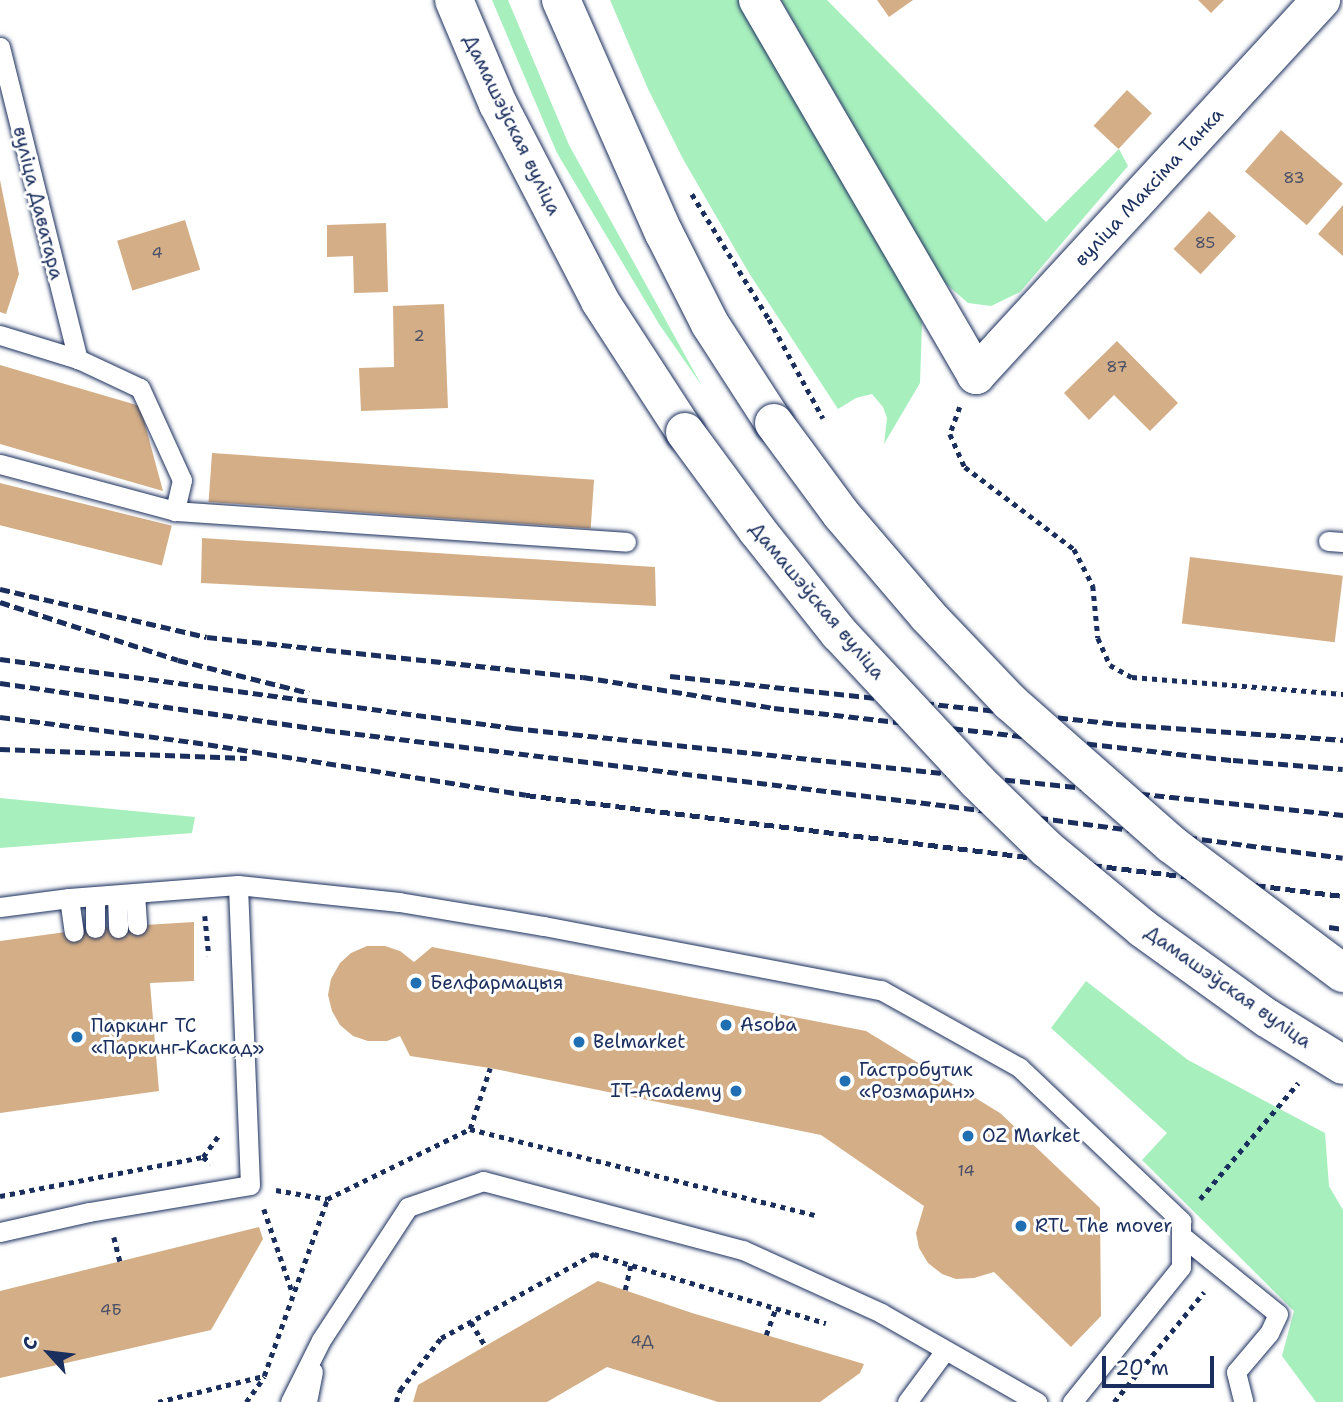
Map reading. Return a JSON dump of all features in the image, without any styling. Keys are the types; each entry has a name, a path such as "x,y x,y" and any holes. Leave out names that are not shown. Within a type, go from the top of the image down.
{"main road":[{"name":"Дамашэўская вуліца","path":"454,0 498,104 600,301 685,432 757,530 839,633 976,781 1047,849 1142,928 1267,1018 1343,1065"},
{"path":"561,0 676,256 710,324 774,423 841,514 928,616 1010,702 1171,844 1343,973"},
{"path":"758,0 976,375"},
{"name":"вуліца Максіма Танка","path":"976,375 1321,0"}],"lane":[{"name":"вуліца Даватара","path":"0,47 78,359"},
{"path":"0,335 78,359 140,388 182,480 175,511"},
{"path":"0,464 175,511 626,542"},
{"path":"0,1232 89,1212 250,1185 238,886"},
{"path":"0,907 69,898 238,886 399,902 558,928 881,990 1019,1067 1223,1269 1278,1314 1269,1333 1236,1372 1242,1401"},
{"path":"126,895 127,926"},
{"path":"95,928 96,897"},
{"path":"69,898 74,932"},
{"path":"290,1402 321,1340 408,1207 483,1181 743,1250 881,1313 944,1352 1037,1402"},
{"path":"1072,1402 1181,1267 1182,1229"},
{"path":"307,1402 321,1340"},
{"path":"907,1402 944,1352"}],"path":[{"path":"690,191 769,319 823,418"},
{"path":"976,375 950,434 965,467 1074,549 1093,586 1098,638 1110,665 1132,677 1343,694"},
{"path":"202,911 206,917 210,967"},
{"path":"470,1129 490,1068"},
{"path":"1182,1229 1301,1079"},
{"path":"202,1157 218,1139 218,1126"},
{"path":"246,1402 264,1376 327,1199"},
{"path":"250,1210 263,1208 293,1294"},
{"path":"102,1239 128,1234"},
{"path":"114,1237 120,1261"},
{"path":"396,1402 400,1390 441,1338 594,1254 828,1323"},
{"path":"625,1290 631,1265"},
{"path":"1114,1402 1223,1269"},
{"path":"766,1335 776,1308"},
{"path":"471,1322 486,1347"},
{"path":"158,1402 264,1376"}],"green space":[{"path":"492,0 508,0 569,145 702,386 659,324 557,153"},
{"path":"610,0 742,0 918,307 922,323 920,383 884,444 887,418 883,407 872,394 856,398 838,409 749,273 683,159 648,89"},
{"path":"781,0 827,0 1046,222 1119,149 1128,166 1020,292 991,306 968,303 944,282"},
{"path":"0,798 195,817 192,833 0,848"},
{"path":"1086,981 1188,1060 1325,1133 1329,1186 1343,1210 1343,1402 1316,1402 1282,1356 1294,1311 1142,1160 1167,1133 1051,1028"}],"building":[{"path":"877,0 913,0 889,17"},
{"path":"1198,0 1224,0 1211,13"},
{"path":"1127,90 1152,113 1118,149 1094,126"},
{"path":"1281,130 1343,184 1307,225 1245,172"},
{"path":"0,180 19,274 6,314 0,312"},
{"path":"1343,205 1343,256 1318,234"},
{"path":"1209,211 1236,236 1201,274 1174,249"},
{"path":"185,220 200,270 132,290 117,241"},
{"path":"386,223 388,292 354,293 353,256 327,257 327,225"},
{"path":"444,304 448,408 361,411 359,368 394,367 393,306"},
{"path":"1117,341 1178,403 1150,431 1114,395 1089,420 1064,393"},
{"path":"0,365 140,406 163,491 0,444"},
{"path":"212,453 594,480 591,529 209,502"},
{"path":"0,483 172,526 162,566 0,525"},
{"path":"202,538 655,567 656,606 201,583"},
{"path":"1190,557 1343,576 1335,642 1182,624"},
{"name":"Паркинг ТС «Паркинг-Каскад»","path":"194,922 194,981 150,983 159,1091 0,1113 0,941 95,928"},
{"path":"367,946 385,946 400,951 414,962 432,947 866,1031 1000,1113 1100,1208 1101,1316 1071,1347 994,1272 974,1278 956,1279 942,1274 928,1263 919,1248 916,1233 924,1206 821,1135 490,1068 410,1056 400,1036 387,1041 368,1041 353,1036 340,1025 332,1011 328,995 331,979 340,963 351,953"},
{"path":"259,1227 263,1239 211,1330 0,1378 0,1291"},
{"path":"598,1281 692,1313 864,1364 860,1373 820,1402 718,1402 607,1367 547,1402 413,1402 418,1385"}],"railway":[{"path":"0,589 207,637 583,677 774,708 1233,760 1343,769"},
{"path":"0,602 178,660 309,693"},
{"path":"0,659 513,728 1343,815"},
{"path":"670,676 1116,724 1343,740"},
{"path":"0,683 325,730 949,806 1343,858"},
{"path":"0,717 193,742 526,795 1343,896"},
{"path":"0,749 247,758"},
{"path":"1329,927 1343,929"}],"place":[{"name":"Белфармацыя","path":"416,983"},
{"name":"Asoba","path":"726,1025"},
{"name":"Паркинг ТС «Паркинг-Каскад»","path":"77,1037"},
{"name":"Belmarket","path":"579,1042"},
{"name":"Гастробутик «Розмарин»","path":"845,1081"},
{"name":"IT-Academy","path":"736,1091"},
{"name":"OZ Market","path":"968,1136"},
{"name":"RTL The mover","path":"1021,1226"}]}
